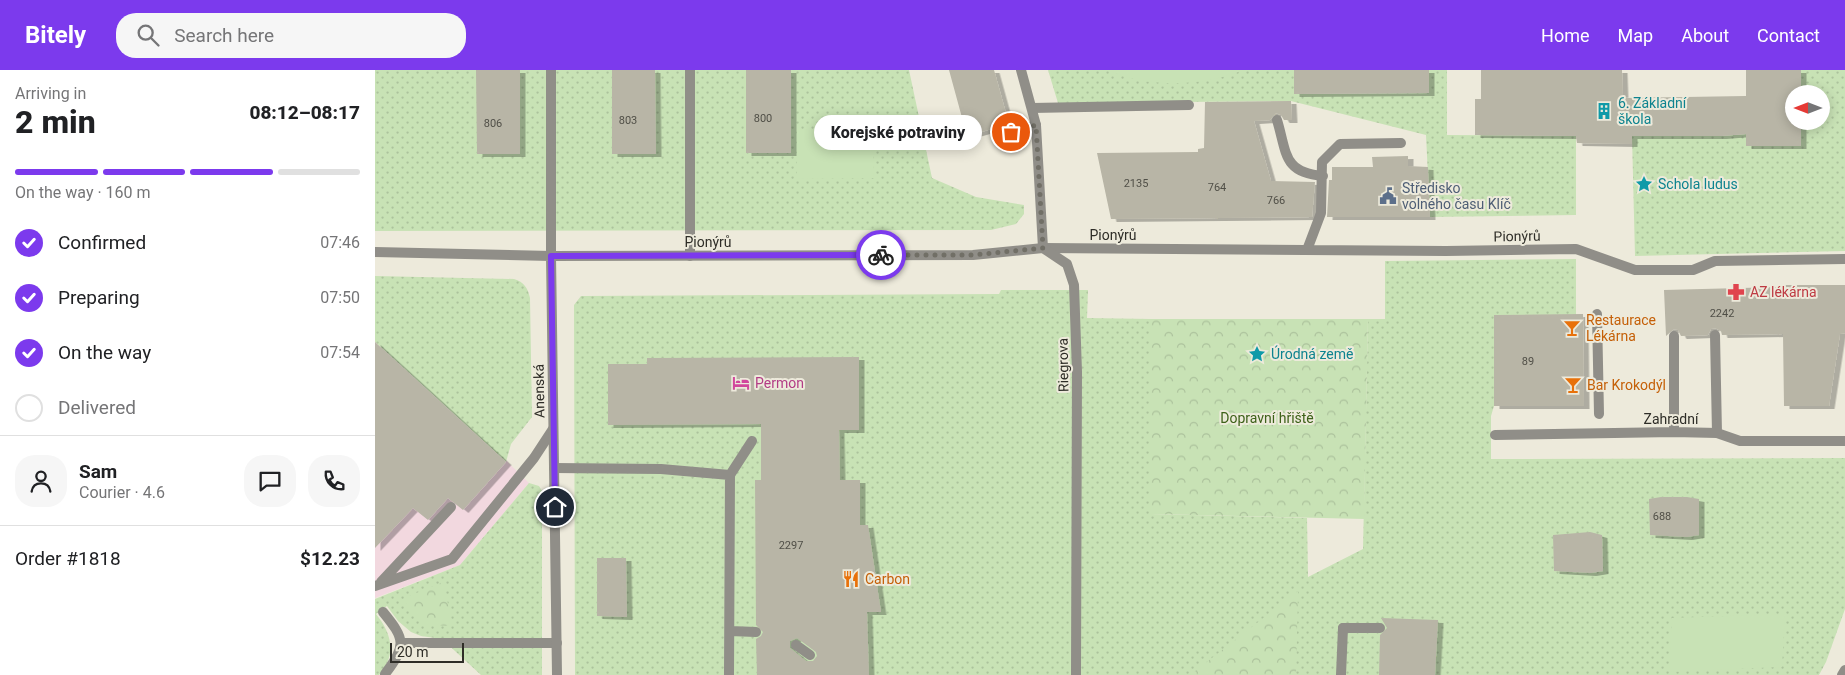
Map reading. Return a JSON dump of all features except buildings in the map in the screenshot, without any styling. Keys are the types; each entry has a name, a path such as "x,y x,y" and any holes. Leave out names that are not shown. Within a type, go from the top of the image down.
{"street":[{"name":"Anenská","path":"551,70 551,256 557,675"},
{"path":"690,70 690,256"},
{"path":"1021,70 1036,125 1043,248"},
{"path":"1031,108 1189,105"},
{"path":"1277,120 1292,166 1300,172 1323,176"},
{"path":"1011,132 1036,125"},
{"path":"1307,250 1321,213 1322,162 1341,144 1401,143"},
{"name":"Pionýrů","path":"375,252 551,256 690,256 973,255 1043,248 1307,250 1576,249 1635,270 1693,270 1715,261 1845,259"},
{"name":"Riegrova","path":"1043,248 1067,264 1074,284 1077,372 1076,675"},
{"path":"1597,314 1599,414"},
{"path":"1715,335 1717,433"},
{"path":"1674,336 1674,432"},
{"path":"377,585 451,559 534,458 553,429"},
{"name":"Zahradní","path":"1495,435 1674,432 1717,433 1740,441 1845,441"},
{"path":"729,675 729,475 752,441"},
{"path":"554,468 661,469 729,475"},
{"path":"377,585 451,507"},
{"path":"383,612 399,632 402,644 399,656 385,674"},
{"path":"1341,675 1343,628 1381,628"},
{"path":"730,632 756,632"},
{"path":"402,644 557,643"},
{"path":"796,645 810,655"},
{"path":"1842,675 1845,670"}],"shaded area":[{"path":"375,332 529,483 460,565 375,598"}],"green space":[{"path":"375,70 909,70 932,178 976,197 1024,205 1024,214 1016,224 991,230 375,231"},
{"path":"1048,70 1294,70 1295,94 1429,93 1429,70 1447,70 1447,135 1576,136 1576,215 1430,217 1426,135 1291,101 1058,103"},
{"path":"1109,70 1243,70 1194,82 1158,83 1124,76"},
{"path":"1801,70 1845,70 1845,251 1635,256 1632,136 1721,136 1746,134 1746,146 1801,146 1801,130 1830,130 1830,85 1801,85"},
{"path":"873,128 874,178 797,179 797,130"},
{"path":"1576,259 1576,315 1494,315 1494,406 1491,416 1491,459 1845,458 1845,609 1826,662 1819,675 575,675 574,305 581,296 999,294 1001,290 1088,290 1087,318 1151,319 1151,514 1307,518 1308,577 1363,549 1368,319 1385,319 1385,261"},
{"path":"375,276 514,279 525,286 530,298 532,417 511,444 506,462 375,342"},
{"name":"Dopravní hřiště","path":"1151,319 1368,319 1364,519 1151,514"},
{"path":"529,483 539,486 542,491 542,675 481,675 442,639 421,636 411,632 398,621 387,606 376,614 389,637 390,652 385,667 379,675 375,675 375,599 460,565"},
{"path":"443,582 453,626 424,625 410,612 404,598"},
{"path":"1298,591 1296,675 1190,675"},
{"path":"1785,614 1782,667 1669,672 1672,618"}],"way so far":[{"path":"881,255 973,255 1043,248 1036,125 1011,132"}],"place":[{"name":"6. Základní škola","path":"1604,111"},
{"name":"Korejské potraviny","path":"1011,132"},
{"name":"Schola ludus","path":"1644,184"},
{"name":"Středisko volného času Klíč","path":"1388,196"},
{"name":"AZ lékárna","path":"1736,292"},
{"name":"Restaurace Lékárna","path":"1572,328"},
{"name":"Úrodná země","path":"1257,354"},
{"name":"Permon","path":"741,383"},
{"name":"Bar Krokodýl","path":"1573,385"},
{"name":"Carbon","path":"851,579"}],"route":[{"path":"555,507 551,256 881,255"}]}
